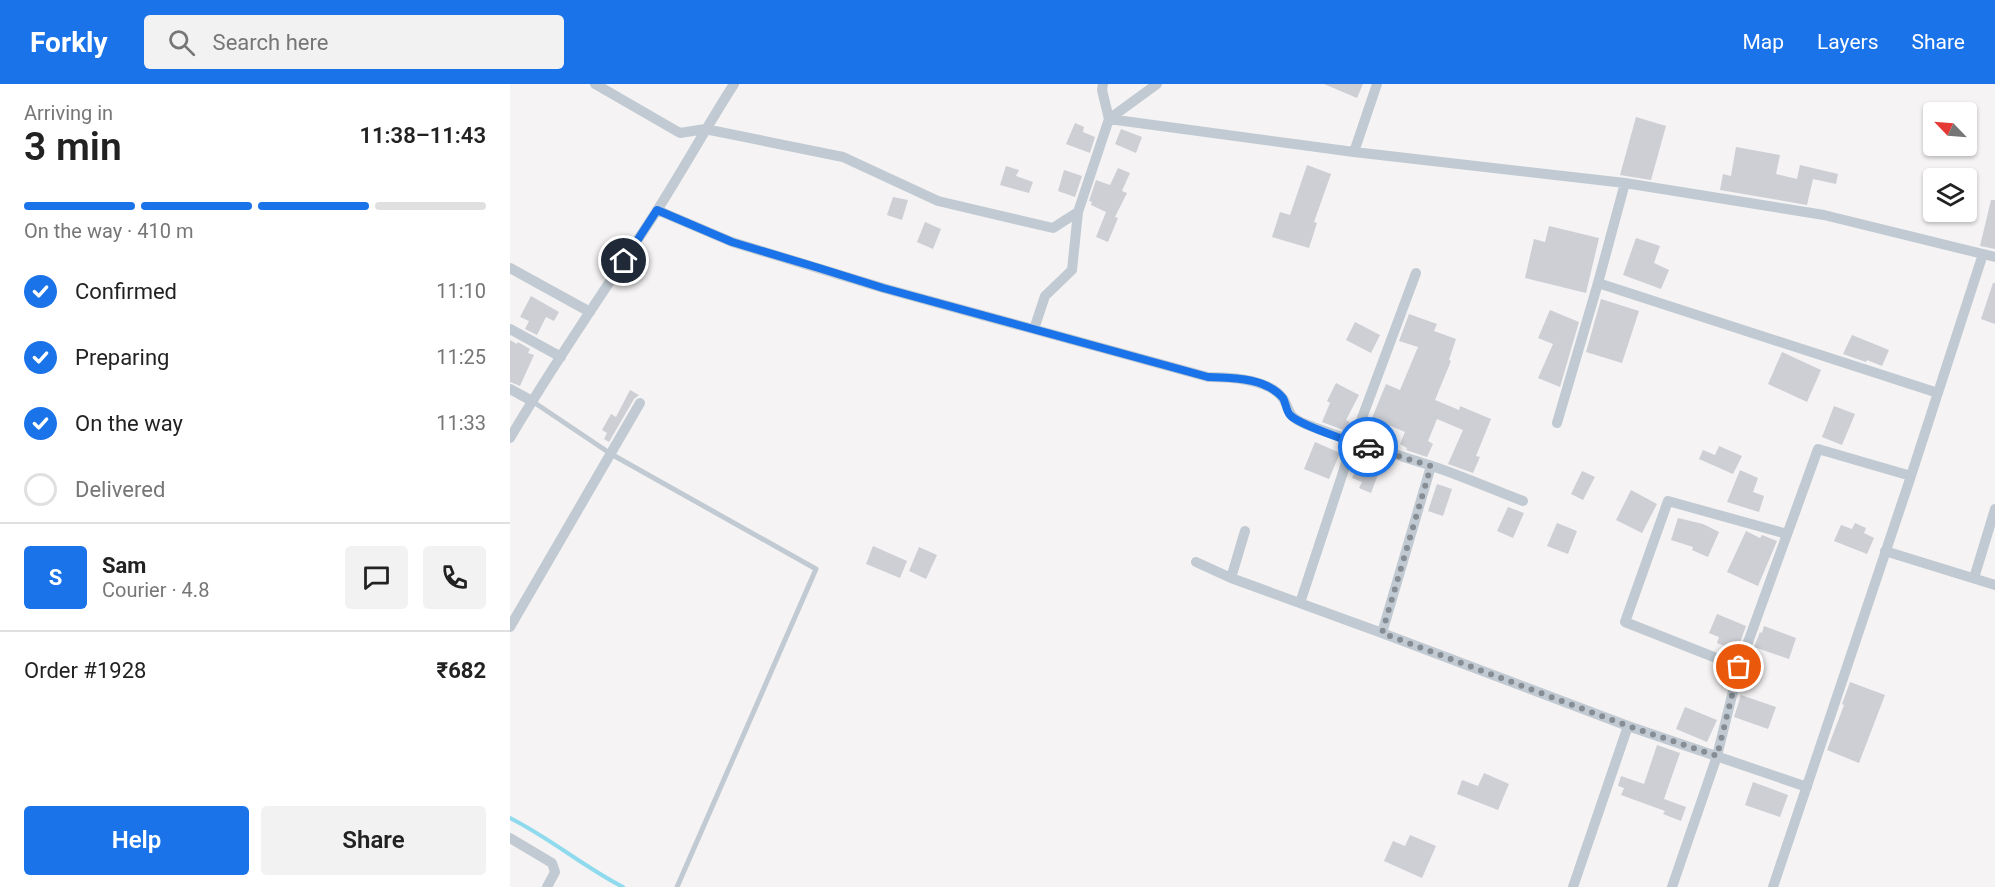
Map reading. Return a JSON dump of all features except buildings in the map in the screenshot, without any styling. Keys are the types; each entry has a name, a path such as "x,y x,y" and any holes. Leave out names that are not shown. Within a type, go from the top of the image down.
{"street":[{"path":"595,84 680,133 705,129 843,157 938,201 1053,228 1078,212"},
{"path":"510,438 657,210 734,84"},
{"path":"1034,329 1045,297 1072,270 1078,212 1109,118 1102,90 1103,84"},
{"path":"1109,118 1157,84"},
{"path":"1354,152 1377,84"},
{"path":"1109,118 1354,152 1625,183 1824,215 1995,257"},
{"path":"1557,423 1625,183"},
{"path":"657,210 732,242 883,288 1208,377 1239,378 1266,387 1283,399 1289,415 1300,421 1353,442 1431,466 1522,501"},
{"path":"1773,887 1983,254"},
{"path":"510,268 590,312"},
{"path":"1300,603 1353,442 1416,273"},
{"path":"1598,283 1938,393"},
{"path":"510,329 561,357"},
{"path":"510,389 532,401"},
{"path":"510,627 640,403"},
{"path":"1672,887 1717,756 1739,667 1818,449 1911,476"},
{"path":"1382,633 1431,466"},
{"path":"1739,667 1625,622 1668,501 1788,534"},
{"path":"1974,578 1995,509"},
{"path":"1232,578 1245,531"},
{"path":"1886,551 1995,585"},
{"path":"1196,562 1232,578 1628,726 1807,787"},
{"path":"1574,887 1628,726"},
{"path":"510,838 552,863 555,872 547,887"}],"lane":[{"path":"532,401 611,454 816,569 676,887"}],"waterway":[{"path":"510,818 623,887"}],"way so far":[{"path":"1368,447 1431,466 1382,633 1628,726 1717,756 1739,667"}],"route":[{"path":"624,261 657,210 732,242 883,288 1208,377 1239,378 1266,387 1283,399 1289,415 1368,447"}]}
